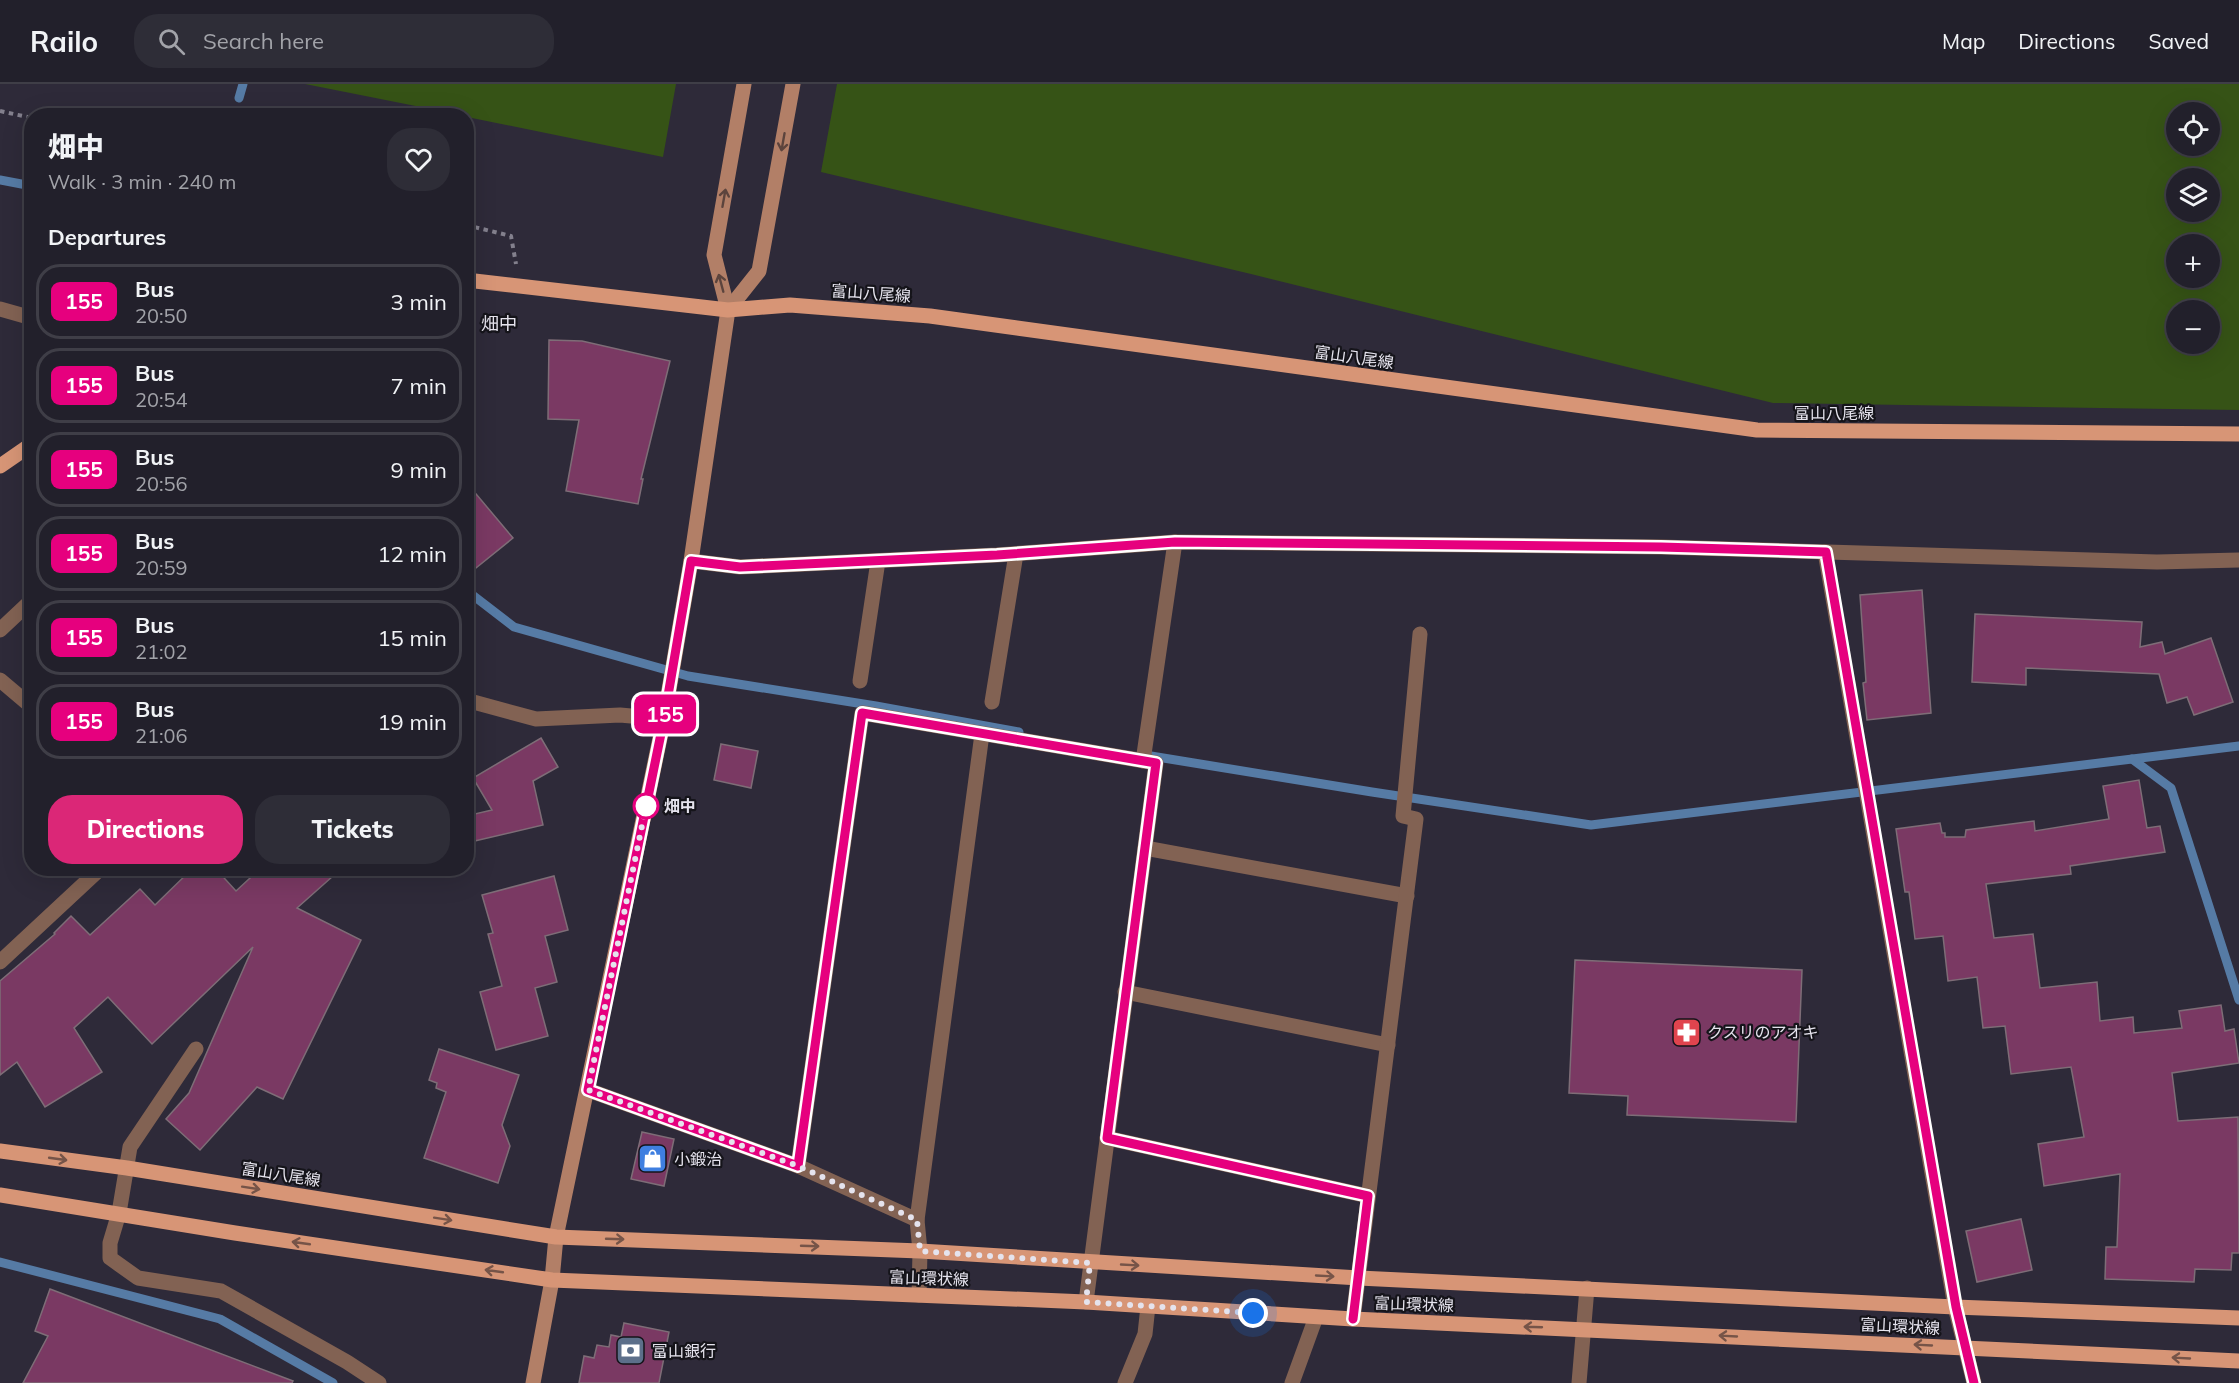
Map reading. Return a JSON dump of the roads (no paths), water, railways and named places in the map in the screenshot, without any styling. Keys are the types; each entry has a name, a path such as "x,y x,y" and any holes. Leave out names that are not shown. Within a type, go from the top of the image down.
{"main road":[{"name":"富山八尾線","path":"474,281 728,310 790,305 930,316 1757,430 2239,434"},
{"path":"0,466 24,450"},
{"name":"富山八尾線","path":"0,1151 127,1168 556,1237"},
{"path":"0,1195 552,1280"},
{"name":"富山環状線","path":"556,1237 920,1251 1359,1278 1956,1307 2239,1318"},
{"name":"富山環状線","path":"552,1280 1086,1302 1353,1319 2239,1361"}],"street":[{"path":"533,1383 552,1280 556,1237 664,719 691,561 728,310 714,255 744,84"},
{"path":"728,310 759,271 793,84"},
{"path":"0,309 24,316"},
{"path":"691,561 740,567 1016,554 1175,542 1661,547 2157,562 2239,560"},
{"path":"1143,761 1175,542"},
{"path":"1826,552 1956,1307 1974,1383"},
{"path":"992,702 1016,554"},
{"path":"860,681 878,561"},
{"path":"0,630 24,608"},
{"path":"1353,1319 1416,819 1403,816 1420,634"},
{"path":"0,680 24,700"},
{"path":"474,702 536,720 620,716 664,719"},
{"path":"798,1166 862,713 1156,763 1086,1302"},
{"path":"919,1295 920,1251 917,1220 982,734"},
{"path":"1145,848 1407,896"},
{"path":"0,962 92,876"},
{"path":"1125,992 1388,1045"},
{"path":"196,1049 130,1147 119,1213 110,1243 110,1258 138,1278 221,1291 347,1362 379,1383"},
{"path":"588,1090 798,1166 917,1220"},
{"path":"1107,1138 1368,1196"},
{"path":"1579,1383 1587,1288"},
{"path":"1125,1383 1145,1334 1148,1306"},
{"path":"1292,1383 1316,1317"}],"waterway":[{"path":"239,98 243,84"},
{"path":"0,180 24,184"},
{"path":"474,596 514,627 688,676 1019,732"},
{"path":"1151,756 1591,825 2239,746"},
{"path":"2132,759 2171,788 2239,1000"},
{"path":"0,1262 220,1319 333,1383"}],"place":[{"name":"畑中","path":"646,806"},
{"name":"クスリのアオキ","path":"1686,1032"},
{"name":"小鍛治","path":"653,1159"},
{"name":"富山銀行","path":"631,1351"}],"district":[{"name":"畑中","path":"499,324"}]}
